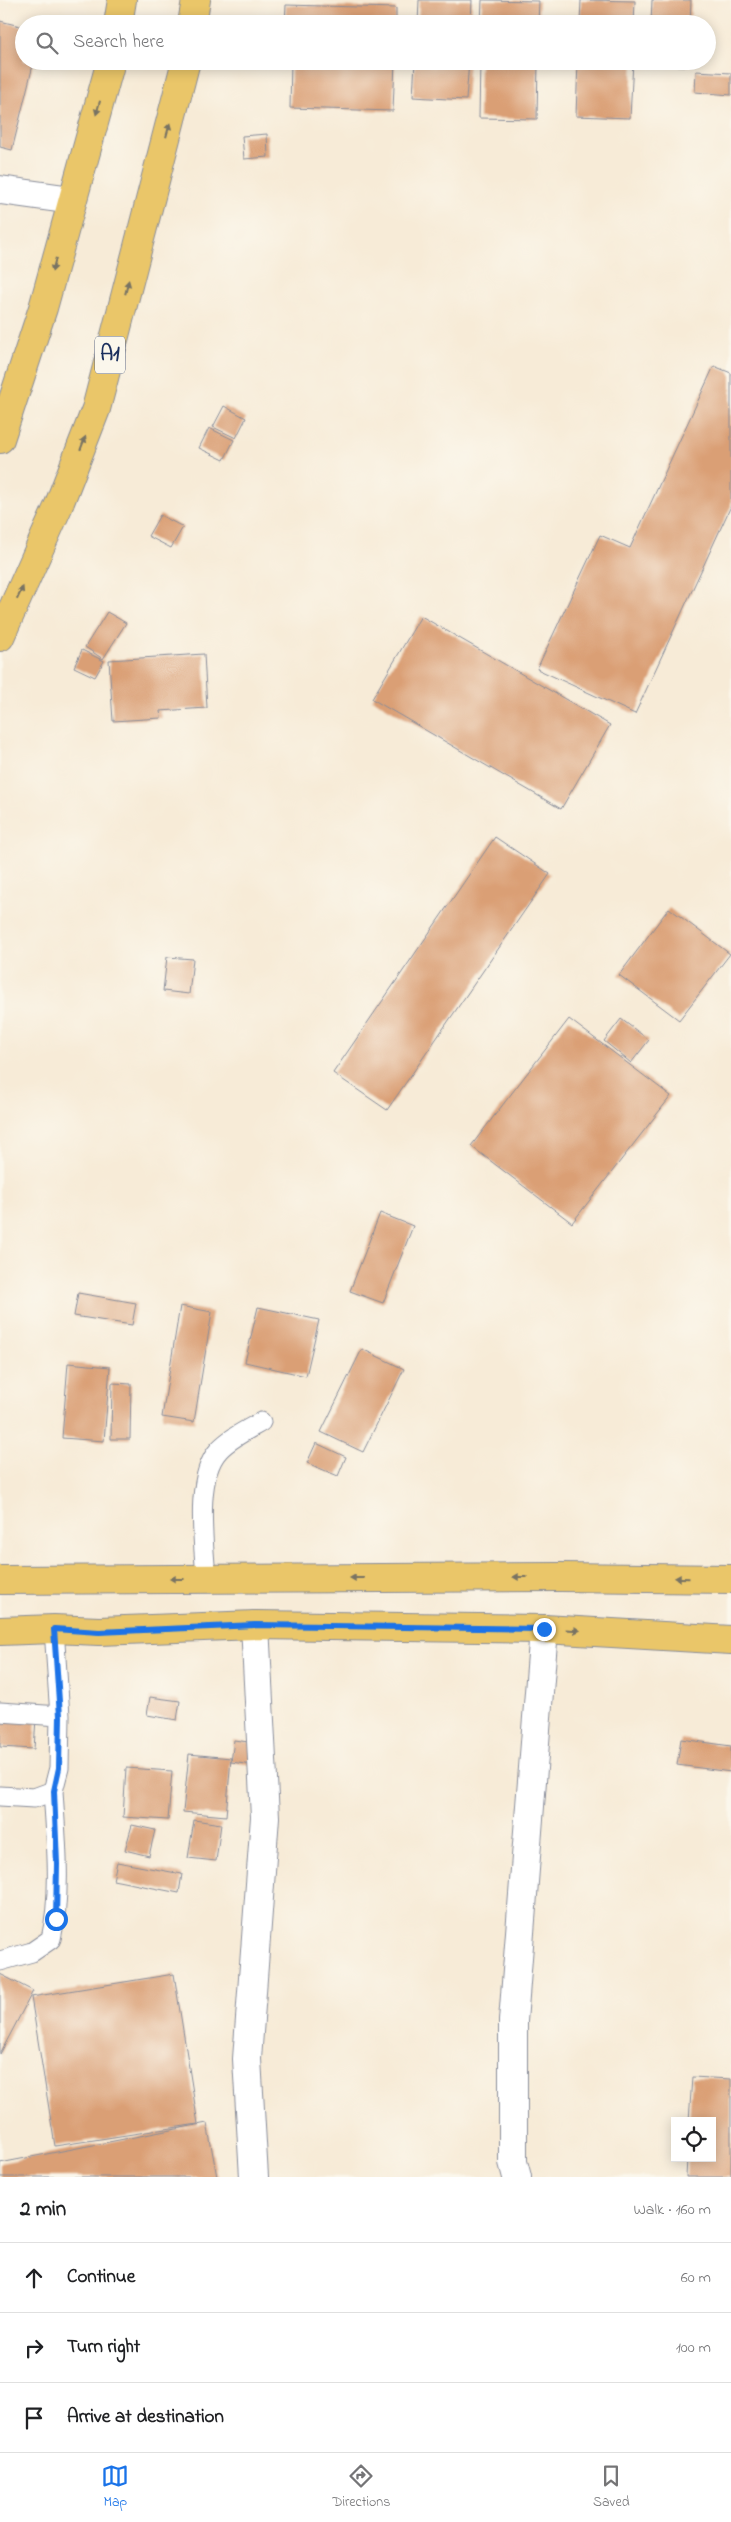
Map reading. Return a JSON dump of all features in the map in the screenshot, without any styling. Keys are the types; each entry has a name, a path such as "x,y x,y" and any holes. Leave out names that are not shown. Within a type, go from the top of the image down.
{"main road":[{"path":"120,15 122,0"},
{"path":"194,15 196,0"},
{"path":"0,439 43,308 108,70"},
{"name":"A1","path":"0,637 58,507 96,409 184,70"},
{"path":"0,1580 731,1578"},
{"path":"0,1631 54,1629 99,1632 255,1625 544,1629 731,1640"}],"street":[{"path":"0,190 72,200"},
{"path":"254,2177 247,2059 265,1817 255,1625"},
{"path":"517,2177 513,2162 513,2021 544,1629"}],"lane":[{"path":"206,1578 202,1512 208,1471 218,1451 261,1422"},
{"path":"0,1961 32,1952 51,1939 56,1919 57,1864 54,1791 59,1768 60,1716 54,1629"},
{"path":"0,1712 60,1716"},
{"path":"0,1796 34,1798 54,1791"}],"building":[{"path":"419,0 472,0 471,15 418,15"},
{"path":"482,0 539,1 538,15 481,15"},
{"path":"581,0 635,1 634,15 580,15"},
{"path":"652,0 691,0 690,15 651,15"},
{"path":"286,5 396,8 396,15 285,15"},
{"path":"0,21 15,25 15,70 32,70 12,150 0,147"},
{"path":"291,70 395,70 393,111 290,108"},
{"path":"414,70 468,70 466,100 413,97"},
{"path":"480,70 538,70 537,119 479,118"},
{"path":"578,70 633,70 630,118 576,116"},
{"path":"696,71 731,73 731,95 695,92"},
{"path":"267,134 268,157 244,159 242,136"},
{"path":"714,366 731,373 731,506 635,714 537,669 600,535 630,548"},
{"path":"224,406 246,418 236,438 213,427"},
{"path":"209,428 234,440 224,460 199,448"},
{"path":"160,515 183,527 171,548 148,536"},
{"path":"107,612 126,623 103,659 85,647"},
{"path":"421,616 610,725 561,809 372,699"},
{"path":"82,650 104,661 95,677 74,667"},
{"path":"204,654 207,708 160,711 161,718 113,721 109,660"},
{"path":"495,837 550,874 387,1110 333,1073"},
{"path":"669,908 730,954 679,1020 619,975"},
{"path":"167,957 193,959 189,994 163,991"},
{"path":"569,1019 671,1096 572,1223 471,1146"},
{"path":"621,1019 649,1040 631,1063 604,1041"},
{"path":"380,1213 413,1226 383,1303 350,1291"},
{"path":"78,1293 136,1303 132,1325 74,1316"},
{"path":"180,1306 212,1312 194,1422 162,1417"},
{"path":"258,1307 319,1320 306,1376 245,1362"},
{"path":"362,1349 404,1369 363,1452 321,1432"},
{"path":"68,1363 110,1367 104,1441 62,1438"},
{"path":"112,1383 131,1384 130,1439 111,1439"},
{"path":"316,1443 346,1457 338,1476 307,1463"},
{"path":"150,1697 180,1701 177,1720 147,1715"},
{"path":"0,1716 36,1718 34,1749 0,1747"},
{"path":"681,1739 731,1746 731,1772 677,1765"},
{"path":"234,1740 255,1743 252,1765 231,1762"},
{"path":"189,1754 231,1758 226,1816 183,1812"},
{"path":"126,1768 172,1771 168,1820 123,1817"},
{"path":"194,1820 221,1824 216,1861 188,1858"},
{"path":"132,1825 155,1830 149,1856 125,1850"},
{"path":"117,1862 182,1874 179,1893 113,1880"},
{"path":"0,1974 33,1991 0,2054"},
{"path":"174,1974 198,2124 55,2146 31,1997"},
{"path":"692,2077 731,2079 731,2177 686,2177 687,2162 716,2162 716,2117 689,2117"},
{"path":"207,2123 217,2177 0,2177 0,2163"}],"route":[{"path":"56,1919 57,1864 54,1791 59,1768 60,1716 54,1629 99,1632 255,1625 544,1629"}]}
